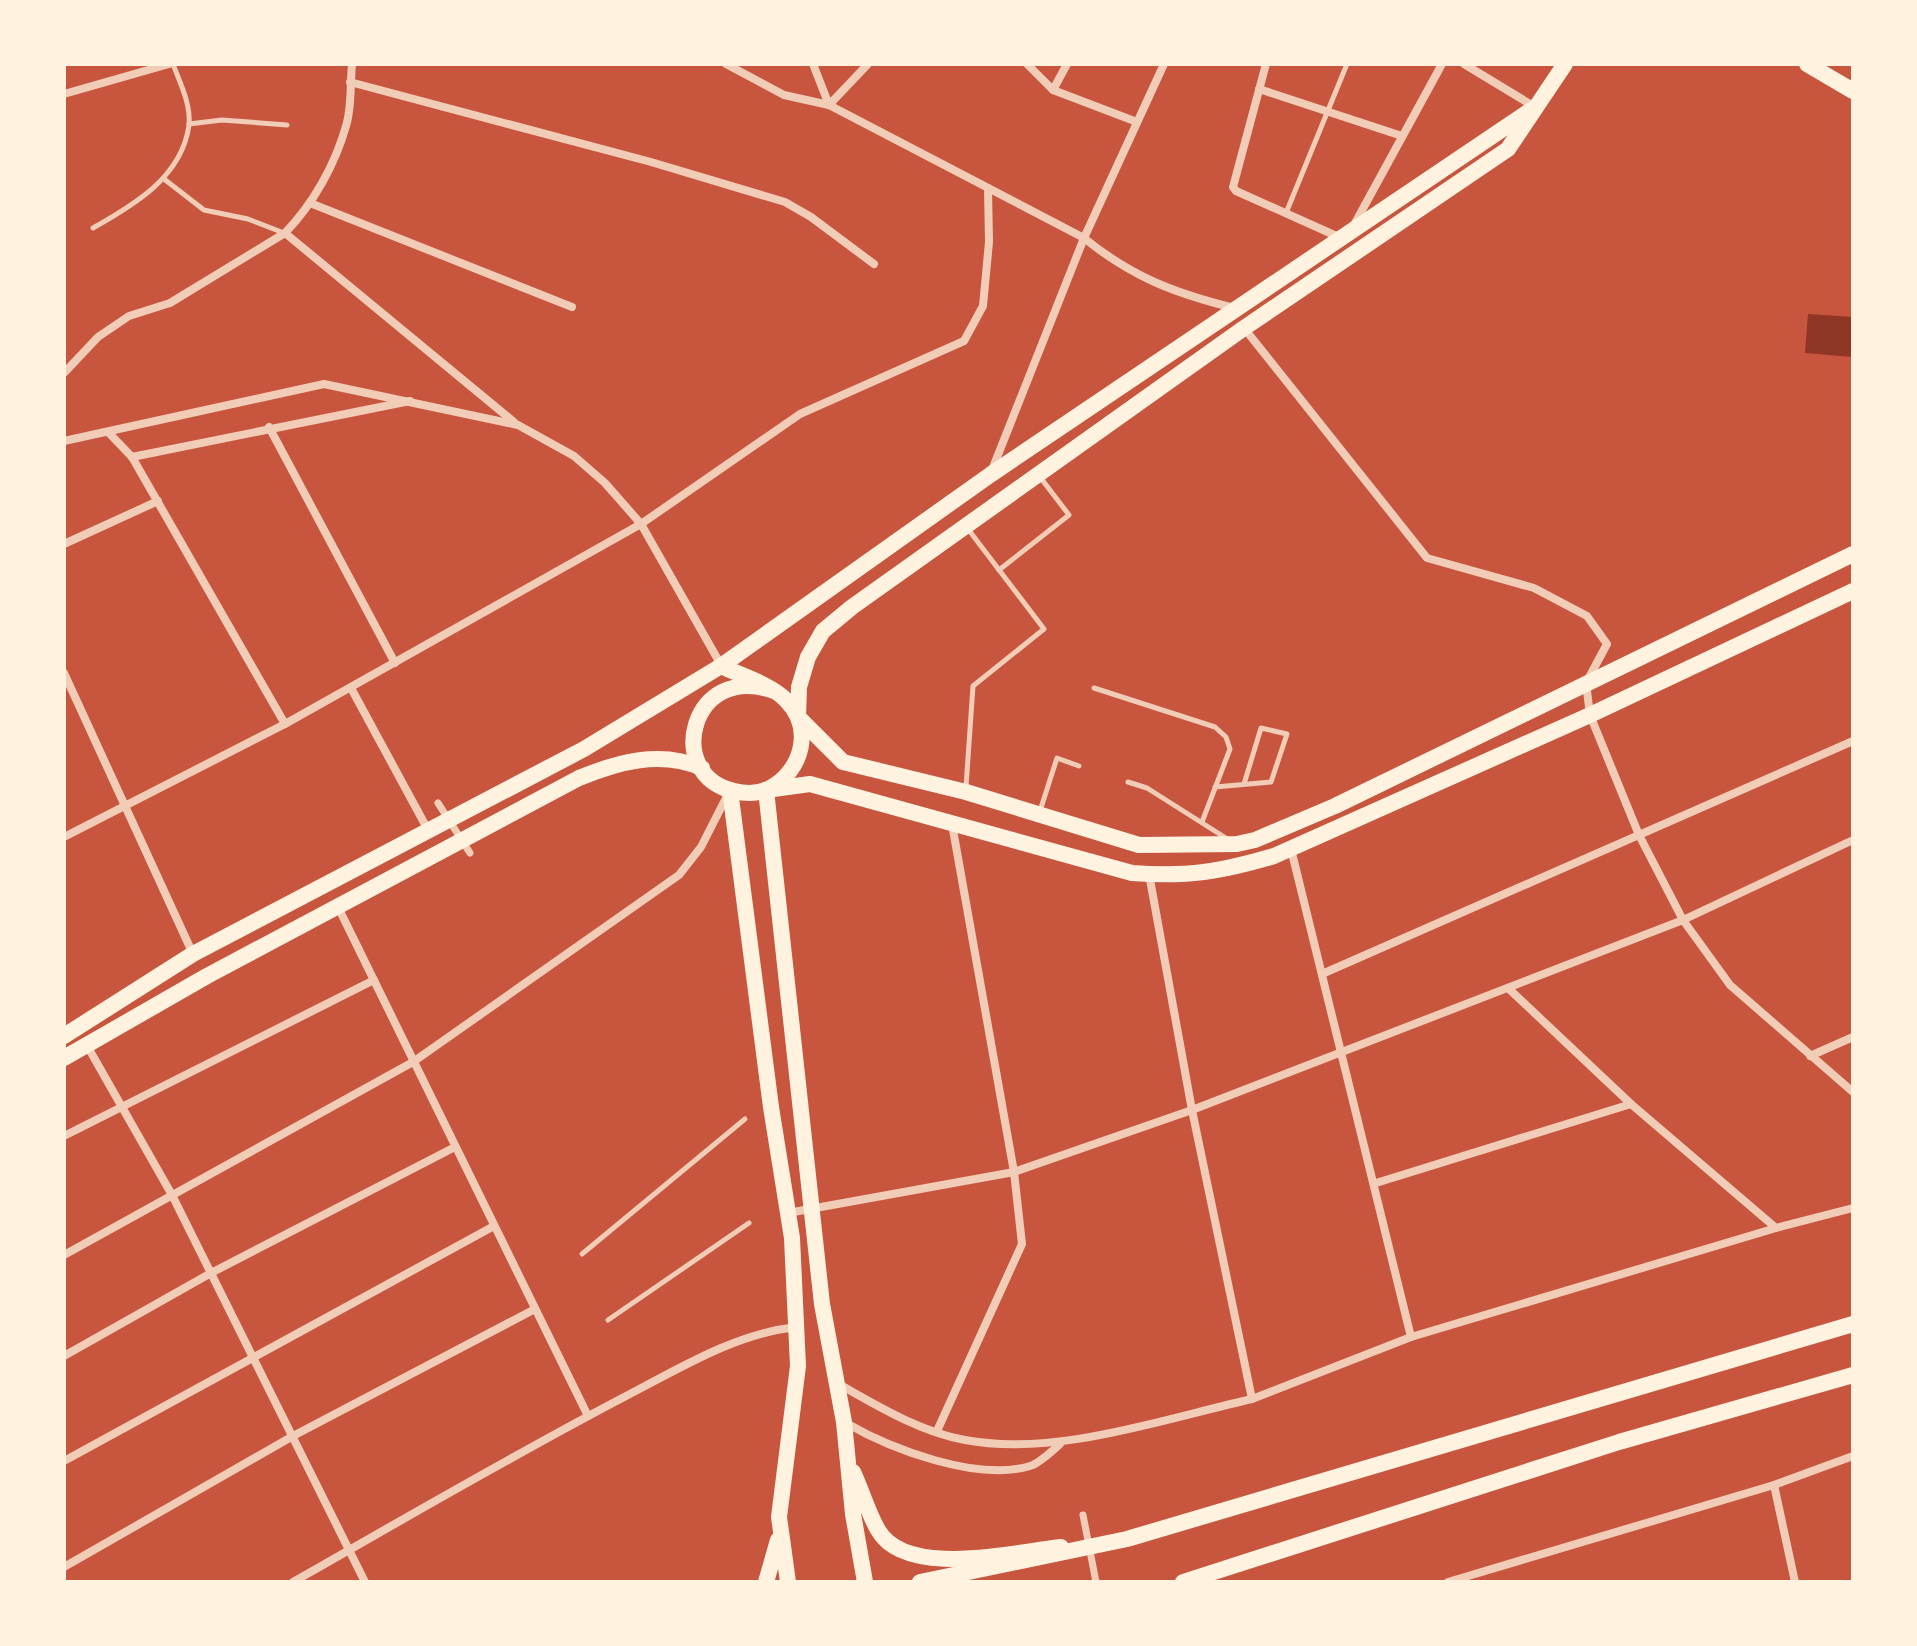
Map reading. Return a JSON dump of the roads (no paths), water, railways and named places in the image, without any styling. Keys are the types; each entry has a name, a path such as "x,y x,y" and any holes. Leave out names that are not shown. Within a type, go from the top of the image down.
{"main road":[{"path":"766,790 782,781 794,768 801,743 799,687 808,657 823,631 965,524 1244,328 1508,149 1565,64"},
{"path":"1807,64 1853,91"},
{"path":"70,1032 193,954 584,749 721,666 990,475 1234,308 1536,108"},
{"path":"721,666 774,691 788,702 798,717 843,762 966,792 1139,845 1237,844 1255,840 1335,806 1853,554"},
{"path":"721,666 698,715 693,733 694,751 702,768 714,782 730,790 748,793 810,784 951,820 1132,873 1183,877 1220,872 1290,848 1590,715 1853,591"},
{"path":"698,715 715,695 740,684 757,685 774,691"},
{"path":"64,1058 86,1043 579,778 615,764 654,758 684,760 702,768"},
{"path":"730,790 788,1213 798,1366 780,1504 779,1535 788,1582"},
{"path":"766,790 811,1209 865,1582"},
{"path":"920,1582 1127,1539 1853,1324"},
{"path":"1183,1582 1619,1442 1853,1375"},
{"path":"849,1463 877,1530 888,1542 914,1558 955,1558 1127,1539"},
{"path":"766,1582 779,1535"}],"street":[{"path":"64,94 171,64"},
{"path":"64,373 98,337 129,316 170,303 285,233 323,183 347,125 352,64"},
{"path":"726,64 784,95 829,105 1084,238 1118,266 1179,294 1234,308"},
{"path":"813,64 829,105"},
{"path":"829,105 868,64"},
{"path":"1027,64 1053,90 1137,122"},
{"path":"1053,90 1067,64"},
{"path":"990,475 1084,238 1164,64"},
{"path":"1266,64 1233,187 1286,214 1345,234 1442,64"},
{"path":"1464,64 1536,108"},
{"path":"350,82 651,162 785,202 811,217 874,264"},
{"path":"1259,89 1402,136"},
{"path":"64,837 126,808 285,724 641,524 800,414 964,341 983,306 989,242 988,188"},
{"path":"310,203 572,307"},
{"path":"285,233 518,425 574,456 605,483 641,524 721,666"},
{"path":"1244,328 1427,558 1534,588 1587,616 1607,644 1586,683 1590,715 1639,835 1683,920 1730,985 1853,1092"},
{"path":"64,441 324,384 415,400 518,425"},
{"path":"132,457 415,400"},
{"path":"269,427 395,663"},
{"path":"108,432 132,457 285,724"},
{"path":"64,544 158,501"},
{"path":"64,673 193,954"},
{"path":"351,688 428,830"},
{"path":"1322,974 1853,741"},
{"path":"64,1255 413,1062 679,875 701,847 730,790"},
{"path":"438,803 470,853"},
{"path":"937,1431 1022,1244 1014,1172 951,820"},
{"path":"788,1213 1014,1172 1192,1110 1683,920 1853,840"},
{"path":"1290,848 1376,1183 1411,1337"},
{"path":"1149,874 1192,1110 1252,1399"},
{"path":"338,907 588,1416"},
{"path":"64,1136 374,980"},
{"path":"1508,988 1631,1104 1776,1228"},
{"path":"70,1032 86,1043 172,1195 365,1582"},
{"path":"1810,1056 1853,1037"},
{"path":"1376,1183 1631,1104"},
{"path":"64,1356 211,1273 455,1147"},
{"path":"836,1382 882,1408 965,1440 1061,1444 1252,1399 1411,1337 1853,1208"},
{"path":"64,1461 494,1226"},
{"path":"64,1567 293,1436 535,1309"},
{"path":"293,1582 588,1416 727,1345 768,1330 796,1327"},
{"path":"844,1422 882,1444 934,1462 993,1468 1031,1466 1061,1444"},
{"path":"1448,1582 1468,1579 1774,1485 1853,1456"},
{"path":"1774,1485 1795,1582"},
{"path":"1083,1515 1096,1582"}],"lane":[{"path":"93,228 134,205 164,179 179,154 189,124 186,100 171,64"},
{"path":"1286,214 1347,64"},
{"path":"189,124 222,120 287,125"},
{"path":"164,179 204,210 248,219 285,233"},
{"path":"999,570 1069,515 1037,474"},
{"path":"965,524 1044,629 973,686 966,792"},
{"path":"1094,688 1221,731 1230,749 1202,822"},
{"path":"1215,787 1271,782 1287,734 1261,728 1244,784"},
{"path":"1038,816 1057,758 1079,766"},
{"path":"1128,782 1147,788 1237,844"},
{"path":"582,1254 745,1119"},
{"path":"778,1149 804,1145"},
{"path":"608,1320 749,1223"}]}
